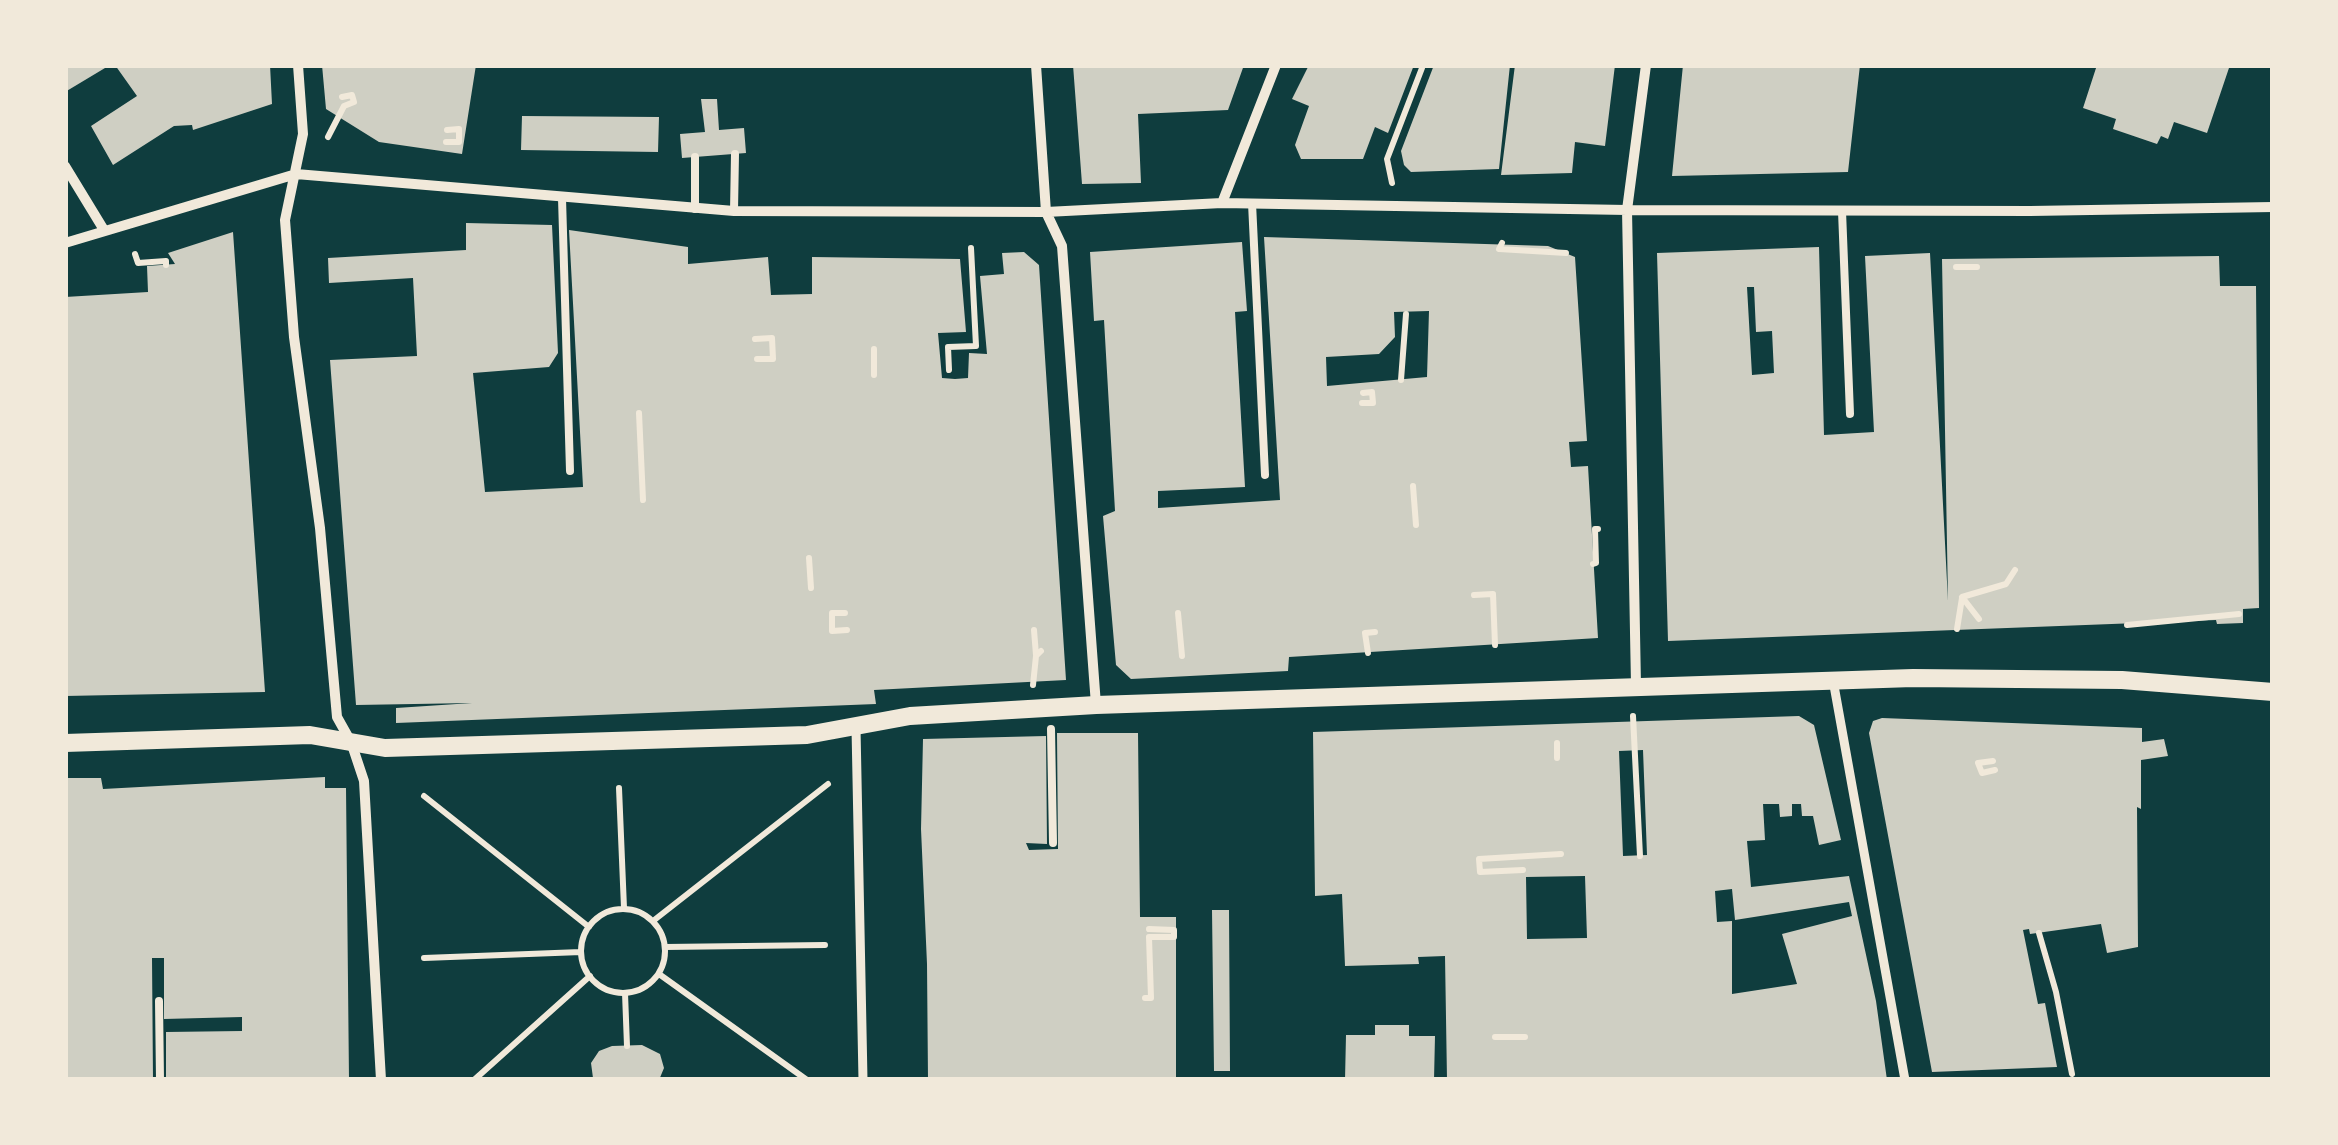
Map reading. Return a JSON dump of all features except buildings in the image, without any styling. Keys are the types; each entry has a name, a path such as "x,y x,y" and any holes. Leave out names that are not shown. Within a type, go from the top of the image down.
{"street":[{"path":"298,65 304,134 285,220 297,374 320,528 337,717 351,742 364,781 380,1080"},
{"path":"1036,65 1046,212 1062,246 1096,705"},
{"path":"1222,203 1276,65"},
{"path":"1636,684 1627,210 1646,65"},
{"path":"65,166 104,230"},
{"path":"65,243 296,174 734,210 1046,212 1222,203 1842,211 2273,207"},
{"path":"65,744 310,735 404,748 808,735 938,714 1636,684 1999,677 2122,680 2273,692"},
{"path":"1833,680 1906,1080"},
{"path":"856,728 863,1080"}],"lane":[{"path":"734,210 735,154"},
{"path":"694,157 695,209"},
{"path":"562,198 570,471"},
{"path":"1252,203 1265,475"},
{"path":"1842,211 1850,414"},
{"path":"1050,729 1053,843"},
{"path":"159,1002 160,1080"}],"path":[{"path":"1399,206 1387,159 1422,68"},
{"path":"328,136 344,106 354,102 352,95 342,97"},
{"path":"446,142 460,142 459,129 447,130"},
{"path":"1502,243 1499,248 1566,253"},
{"path":"949,370 948,347 976,346 972,248"},
{"path":"135,254 138,263 166,261 166,265"},
{"path":"1956,267 1976,267"},
{"path":"1401,380 1406,314"},
{"path":"755,339 772,338 773,359 756,360"},
{"path":"874,349 874,375"},
{"path":"1362,393 1372,392 1373,402 1362,403"},
{"path":"639,414 643,500"},
{"path":"1413,486 1416,525"},
{"path":"1593,564 1598,529"},
{"path":"809,558 811,588"},
{"path":"1962,597 2006,584 2015,570"},
{"path":"1474,595 1493,594 1495,645"},
{"path":"1962,597 1979,619 1957,624 1962,597"},
{"path":"845,613 832,613 832,630 846,630"},
{"path":"1178,614 1182,656"},
{"path":"2127,625 2239,614"},
{"path":"1033,687 1038,654 1034,630"},
{"path":"1368,652 1365,633 1376,632"},
{"path":"1634,716 1640,856"},
{"path":"1556,743 1557,758"},
{"path":"1993,760 1978,763 1982,774 1995,770"},
{"path":"653,921 828,784"},
{"path":"619,788 624,908"},
{"path":"424,796 589,927"},
{"path":"1523,870 1480,872 1479,859 1561,854"},
{"path":"624,908 641,912 653,921 665,946 659,974 650,984 625,993 612,992 590,976 581,952 589,927 600,917 624,908"},
{"path":"1146,998 1151,998 1149,937 1174,937 1174,930 1149,929"},
{"path":"2039,932 2072,1074"},
{"path":"665,946 826,945"},
{"path":"424,958 581,952"},
{"path":"659,974 806,1080"},
{"path":"474,1080 590,976"},
{"path":"625,993 628,1046"},
{"path":"1495,1037 1525,1037"}]}
